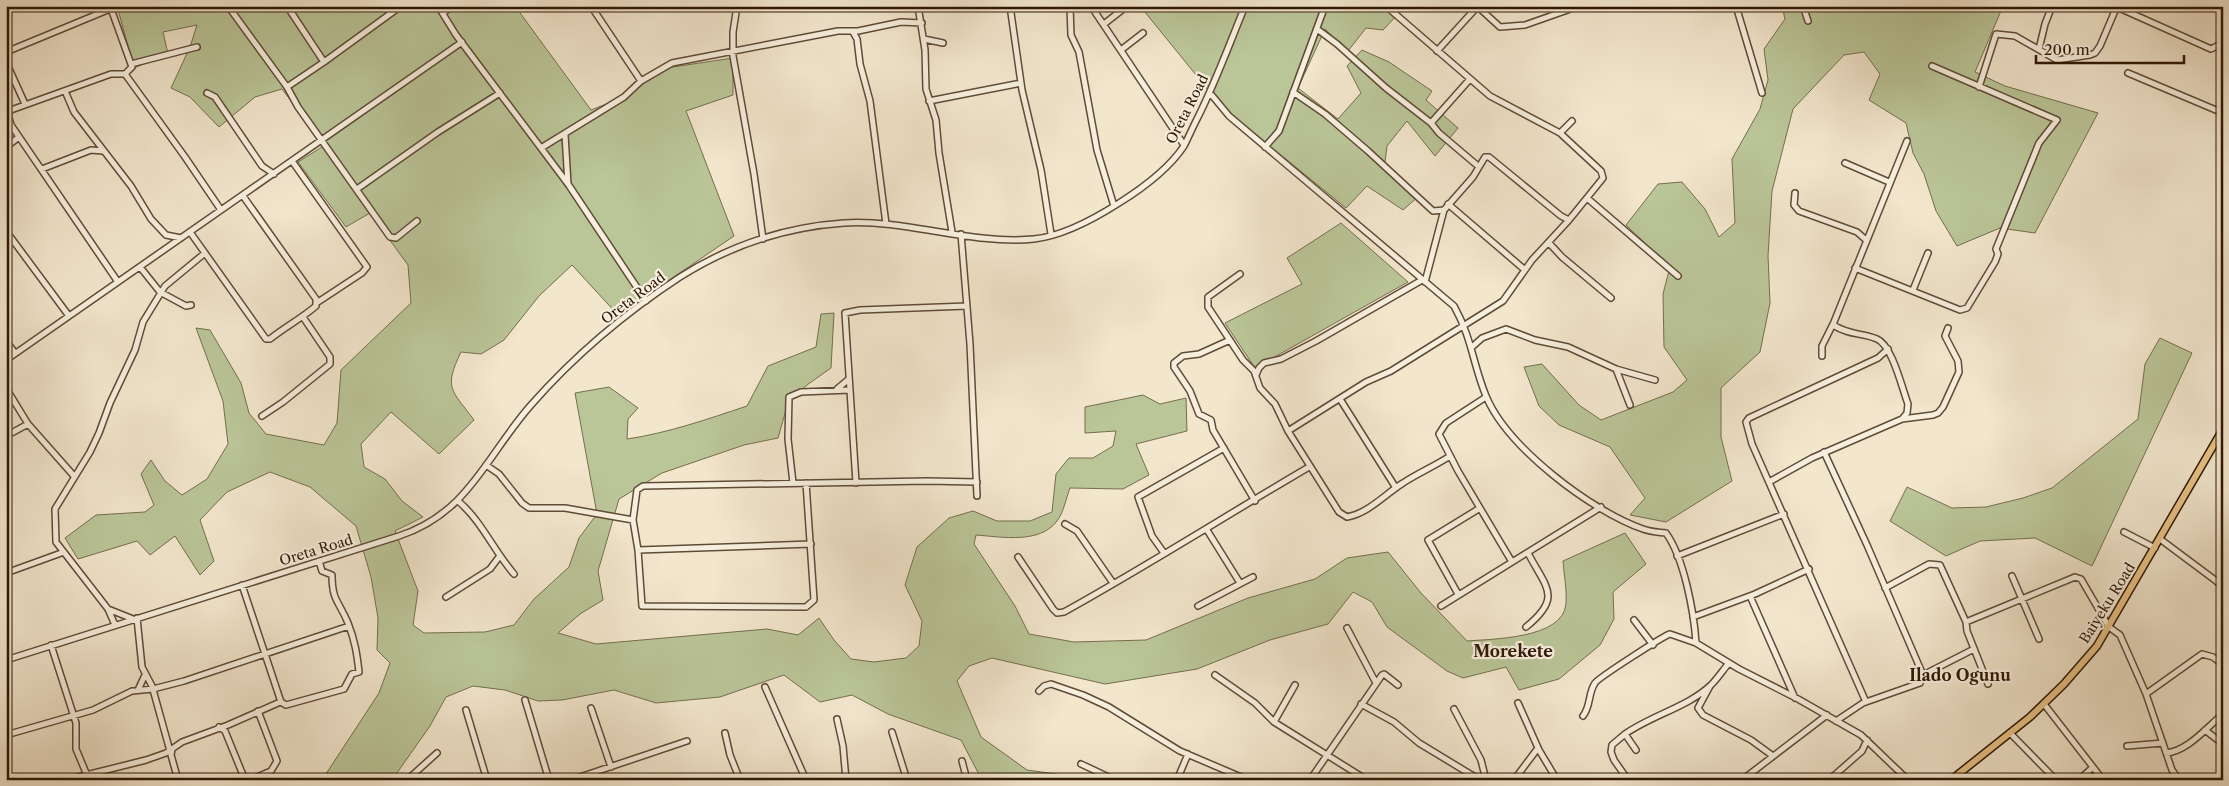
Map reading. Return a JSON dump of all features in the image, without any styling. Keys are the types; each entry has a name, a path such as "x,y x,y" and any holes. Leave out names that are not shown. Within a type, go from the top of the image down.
{"main road":[{"name":"Baiyeku Road","path":"1951,780 2044,704 2097,646 2110,627 2223,428"}],"street":[{"path":"228,6 392,238 417,221"},
{"path":"287,6 324,62"},
{"path":"287,87 402,6"},
{"path":"438,6 462,42 568,184 646,301"},
{"path":"443,13 452,6"},
{"path":"591,6 641,81"},
{"path":"737,6 732,32 733,52 763,239"},
{"path":"918,6 924,39 926,89 938,127 939,153 952,232"},
{"path":"1010,6 1021,83 1041,170 1051,234"},
{"path":"1070,6 1071,35 1079,52 1097,150 1114,206"},
{"path":"1091,6 1184,145"},
{"path":"1104,24 1127,6"},
{"name":"Oreta Road","path":"7,659 419,529 434,521 458,501 530,406 579,354 646,301 722,252 806,228 846,223 886,224 1001,239 1036,238 1069,229 1114,206 1140,189 1167,166 1184,145 1210,93 1245,6"},
{"path":"1265,147 1279,131 1325,6"},
{"path":"1288,432 1366,382 1391,371 1503,300 1525,270 1601,183 1602,173 1560,133 1530,115 1512,110 1490,96 1386,6"},
{"path":"1437,51 1477,6 1500,27 1525,25 1579,6"},
{"path":"1736,6 1762,93"},
{"path":"1802,6 1808,21"},
{"path":"2039,49 2052,6"},
{"path":"6,52 110,7 131,64 131,70 125,74 111,74 25,104 9,111 9,120 118,282"},
{"path":"1979,87 1996,34 2014,36 2057,60 2095,53 2117,7 2211,49 2223,43"},
{"path":"541,148 624,97 641,81 672,63 838,31 853,32 902,22 922,23"},
{"path":"1317,29 1337,44 1386,88 1431,123 1438,133 1478,166"},
{"path":"853,32 857,39 860,64 870,101 886,224"},
{"path":"1121,50 1143,33"},
{"path":"924,39 943,43"},
{"path":"6,360 462,42"},
{"path":"131,64 197,47"},
{"path":"6,62 25,104"},
{"path":"1855,268 1960,310 1967,308 1996,262 1998,254 1996,250 2038,143 2058,120 1932,66"},
{"path":"2128,73 2223,113"},
{"path":"125,74 221,210"},
{"path":"1431,123 1470,79"},
{"path":"929,101 1021,83"},
{"path":"65,91 74,112 131,186 151,219 166,235 170,246"},
{"path":"1293,92 1353,138 1433,211 1444,210"},
{"path":"207,93 215,97 262,166 274,174"},
{"path":"357,190 438,132 500,93"},
{"path":"1210,93 1229,116 1454,306 1464,325 1472,347 1486,397 1498,419 1515,441 1551,473 1601,507 1643,529 1666,534 1677,556 1693,617 1696,643"},
{"path":"1560,133 1572,121"},
{"path":"564,135 568,184"},
{"path":"6,147 19,137"},
{"path":"1822,356 1822,346 1833,325 1907,141"},
{"path":"42,169 91,150 104,151"},
{"path":"1256,376 1259,368 1264,364 1286,356 1316,341 1423,281 1444,210 1473,177 1484,158 1489,157 1561,216 1569,220"},
{"path":"190,232 266,339 270,339 303,317 318,302 362,274 367,267 292,161"},
{"path":"1846,163 1889,182"},
{"path":"560,174 568,168"},
{"path":"1795,193 1794,206 1799,211 1857,232 1866,240"},
{"path":"243,196 318,302"},
{"path":"1587,198 1678,276"},
{"path":"1448,204 1525,270"},
{"path":"6,231 69,316"},
{"path":"961,234 967,306 977,496"},
{"path":"166,235 181,238"},
{"path":"1549,243 1562,257 1611,298"},
{"path":"1912,290 1928,252"},
{"path":"115,625 108,609 56,542 55,509 99,433 135,350 143,322 160,292 172,279 205,253"},
{"path":"140,267 160,292 186,306 191,305"},
{"path":"1240,274 1210,294 1207,300 1212,316 1256,376 1260,388 1275,404 1288,432 1335,507 1348,517 1376,504 1396,488 1450,456"},
{"path":"856,483 845,313 860,310 967,306"},
{"path":"311,311 311,327"},
{"path":"262,416 283,402 330,364 330,357 303,317"},
{"path":"1833,325 1846,333 1877,339 1888,349 1908,404 1907,413 1902,419"},
{"path":"1768,482 1824,452 1902,419 1933,415 1943,407 1960,366 1945,336 1948,328"},
{"path":"1472,347 1482,338 1506,329 1535,340 1568,347 1616,369 1654,380"},
{"path":"1230,340 1199,354 1183,356 1174,363 1179,377 1190,391 1197,411 1211,420 1213,430 1255,501"},
{"path":"6,341 16,353"},
{"path":"1866,702 1809,569 1768,482 1752,444 1747,420 1878,358 1888,349"},
{"path":"1616,369 1630,405"},
{"path":"837,389 849,379"},
{"path":"6,388 28,424 74,476"},
{"path":"793,483 788,439 790,394 837,389 850,390"},
{"path":"1486,397 1446,423 1439,434 1512,562"},
{"path":"1340,399 1396,488"},
{"path":"6,436 28,424"},
{"path":"1164,553 1152,536 1138,497 1224,448"},
{"path":"1824,452 1923,675"},
{"path":"486,465 499,474 522,503 529,508 564,508 633,520"},
{"path":"1018,557 1057,612 1064,612 1207,530 1309,467"},
{"path":"806,483 814,600 806,607 644,607 640,602 638,550 633,520 636,490 643,486 793,483 977,482"},
{"path":"458,501 469,511 499,557 514,574"},
{"path":"1441,606 1601,507"},
{"path":"1458,594 1428,540 1480,508"},
{"path":"1677,556 1784,514"},
{"path":"1065,524 1072,527 1083,539 1113,584"},
{"path":"1207,530 1240,583"},
{"path":"2124,532 2154,548"},
{"path":"2160,539 2223,586"},
{"path":"638,550 811,544"},
{"path":"6,573 64,552"},
{"path":"1526,627 1543,612 1549,598 1546,586 1528,553"},
{"path":"446,597 490,569 499,557"},
{"path":"242,585 281,702 284,705 289,705 340,690 352,674 359,672 359,657 349,626 332,594 332,575 322,571 319,561"},
{"path":"1885,588 1930,564 1940,565 1966,622 1988,684"},
{"path":"1693,617 1750,596 1809,569"},
{"path":"2217,582 2223,575"},
{"path":"1198,606 1253,576"},
{"path":"2012,576 2039,639"},
{"path":"1966,622 2078,577 2110,627 2120,635 2146,694 2172,770 2179,780"},
{"path":"1750,596 1795,698"},
{"path":"108,609 135,618 140,658 145,676 152,689 178,780"},
{"path":"1634,620 1653,645"},
{"path":"6,735 74,716 138,690 152,689 229,667 265,652 349,626"},
{"path":"1347,628 1376,683"},
{"path":"1583,716 1587,711 1594,684 1599,678 1670,634 1696,643 1729,663 1827,715 1867,740 1908,780"},
{"path":"52,645 74,716 76,749 87,777"},
{"path":"1836,721 1866,702 1920,683 1923,675 1974,649"},
{"path":"2146,694 2202,654 2213,657 2223,665"},
{"path":"1729,663 1710,686 1698,708 1702,715 1751,740 1773,756"},
{"path":"1310,780 1361,704 1384,674 1398,685"},
{"path":"1215,675 1255,703 1274,722 1367,780"},
{"path":"138,690 145,676"},
{"path":"1039,691 1044,686 1051,684 1083,695 1109,707 1142,730 1188,754 1248,780"},
{"path":"1274,722 1295,685"},
{"path":"1628,780 1611,752 1612,745 1642,722 1672,709 1710,686"},
{"path":"765,687 806,780"},
{"path":"525,700 549,780"},
{"path":"66,780 87,777 170,752 182,742 219,727 227,728 258,711 281,702"},
{"path":"1518,703 1538,748 1557,780"},
{"path":"1361,704 1394,722 1420,743 1480,780"},
{"path":"2044,704 2103,780"},
{"path":"591,708 611,767"},
{"path":"1454,709 1481,760 1486,780"},
{"path":"466,710 487,780"},
{"path":"250,780 272,770 277,762 258,711"},
{"path":"2166,752 2174,752 2184,747 2223,714"},
{"path":"1742,780 1827,715"},
{"path":"837,719 843,746 846,780"},
{"path":"227,728 245,780"},
{"path":"2204,730 2223,744"},
{"path":"892,732 907,780"},
{"path":"725,733 730,755 740,780"},
{"path":"2010,733 2056,780"},
{"path":"1626,734 1636,750"},
{"path":"1862,751 1867,740"},
{"path":"570,780 687,741"},
{"path":"2127,746 2163,743"},
{"path":"1829,780 1862,751 1874,747"},
{"path":"1514,780 1538,748"},
{"path":"407,780 437,753"},
{"path":"1177,780 1188,754"},
{"path":"962,761 967,780"},
{"path":"1081,764 1115,780"},
{"path":"2079,780 2094,767"}],"green space":[{"path":"117,6 515,6 591,110 624,97 666,68 733,58 733,95 686,111 734,236 618,315 572,265 539,296 504,340 481,354 461,352 452,374 452,389 474,420 439,454 391,412 361,444 364,467 385,479 402,501 423,517 395,531 418,591 413,625 424,633 485,632 514,625 534,599 569,567 579,538 597,514 575,393 609,387 638,408 628,419 627,439 703,421 747,406 768,366 816,347 821,314 834,313 831,368 807,385 788,403 778,438 744,445 662,473 619,499 598,571 603,600 580,614 558,633 596,644 767,629 798,635 819,618 834,640 851,659 874,662 906,658 919,646 922,621 905,585 917,547 949,518 973,511 997,521 1030,521 1052,512 1056,474 1069,458 1093,458 1113,446 1116,431 1085,433 1085,407 1143,395 1160,404 1186,398 1187,431 1136,444 1149,475 1123,489 1070,488 1057,521 1041,533 1009,538 976,535 974,544 1015,606 1029,634 1074,642 1146,640 1248,598 1315,579 1347,558 1388,552 1421,593 1467,641 1508,638 1540,631 1553,624 1562,616 1566,604 1563,561 1625,533 1646,564 1613,592 1614,619 1600,645 1559,679 1519,690 1506,667 1463,678 1447,671 1387,627 1372,602 1353,592 1328,624 1270,640 1197,669 1105,684 992,658 969,666 957,681 981,737 1027,770 1078,777 1078,780 982,780 961,740 888,714 852,695 820,702 784,675 720,697 656,703 614,690 562,700 538,701 505,690 473,686 446,697 430,726 392,780 322,780 379,693 390,663 377,650 378,618 371,577 356,526 310,487 270,472 227,492 200,520 214,561 200,575 175,536 150,555 137,541 78,559 65,538 96,515 145,512 154,505 141,474 151,460 165,481 182,495 207,479 228,444 223,401 196,328 210,330 241,383 249,413 266,434 324,445 337,423 341,370 411,303 408,265 370,213 346,227 298,162 325,145 282,89 255,97 219,127 190,97 171,88 190,47 197,25 163,32 168,54 134,68"},
{"path":"1140,6 1395,6 1400,12 1383,30 1366,28 1348,51 1325,29 1298,88 1338,119 1361,93 1347,66 1362,50 1389,62 1432,91 1426,100 1458,128 1435,156 1407,121 1387,146 1385,162 1419,196 1403,210 1367,186 1346,208 1222,107"},
{"path":"1782,6 2003,6 1975,72 2005,86 2098,113 2035,233 2000,228 1957,246 1936,211 1924,174 1913,153 1906,123 1869,100 1880,74 1864,52 1844,55 1793,109 1772,191 1768,256 1770,303 1760,352 1721,388 1721,437 1732,481 1666,522 1630,515 1645,498 1610,447 1559,425 1539,406 1524,367 1542,364 1579,405 1601,420 1673,392 1687,380 1664,347 1663,294 1670,267 1626,225 1658,184 1682,182 1705,209 1719,237 1735,223 1732,159 1760,109 1768,80 1764,49 1785,19"},
{"path":"1341,223 1408,282 1255,368 1225,323 1302,284 1287,258"},
{"path":"2160,338 2192,353 2092,566 2035,538 1980,541 1946,556 1890,521 1907,487 1952,508 1986,507 2023,498 2052,488 2138,419 2145,364"}],"district":[{"name":"Morekete","path":"1513,651"},
{"name":"Ilado Ogunu","path":"1960,675"}]}
